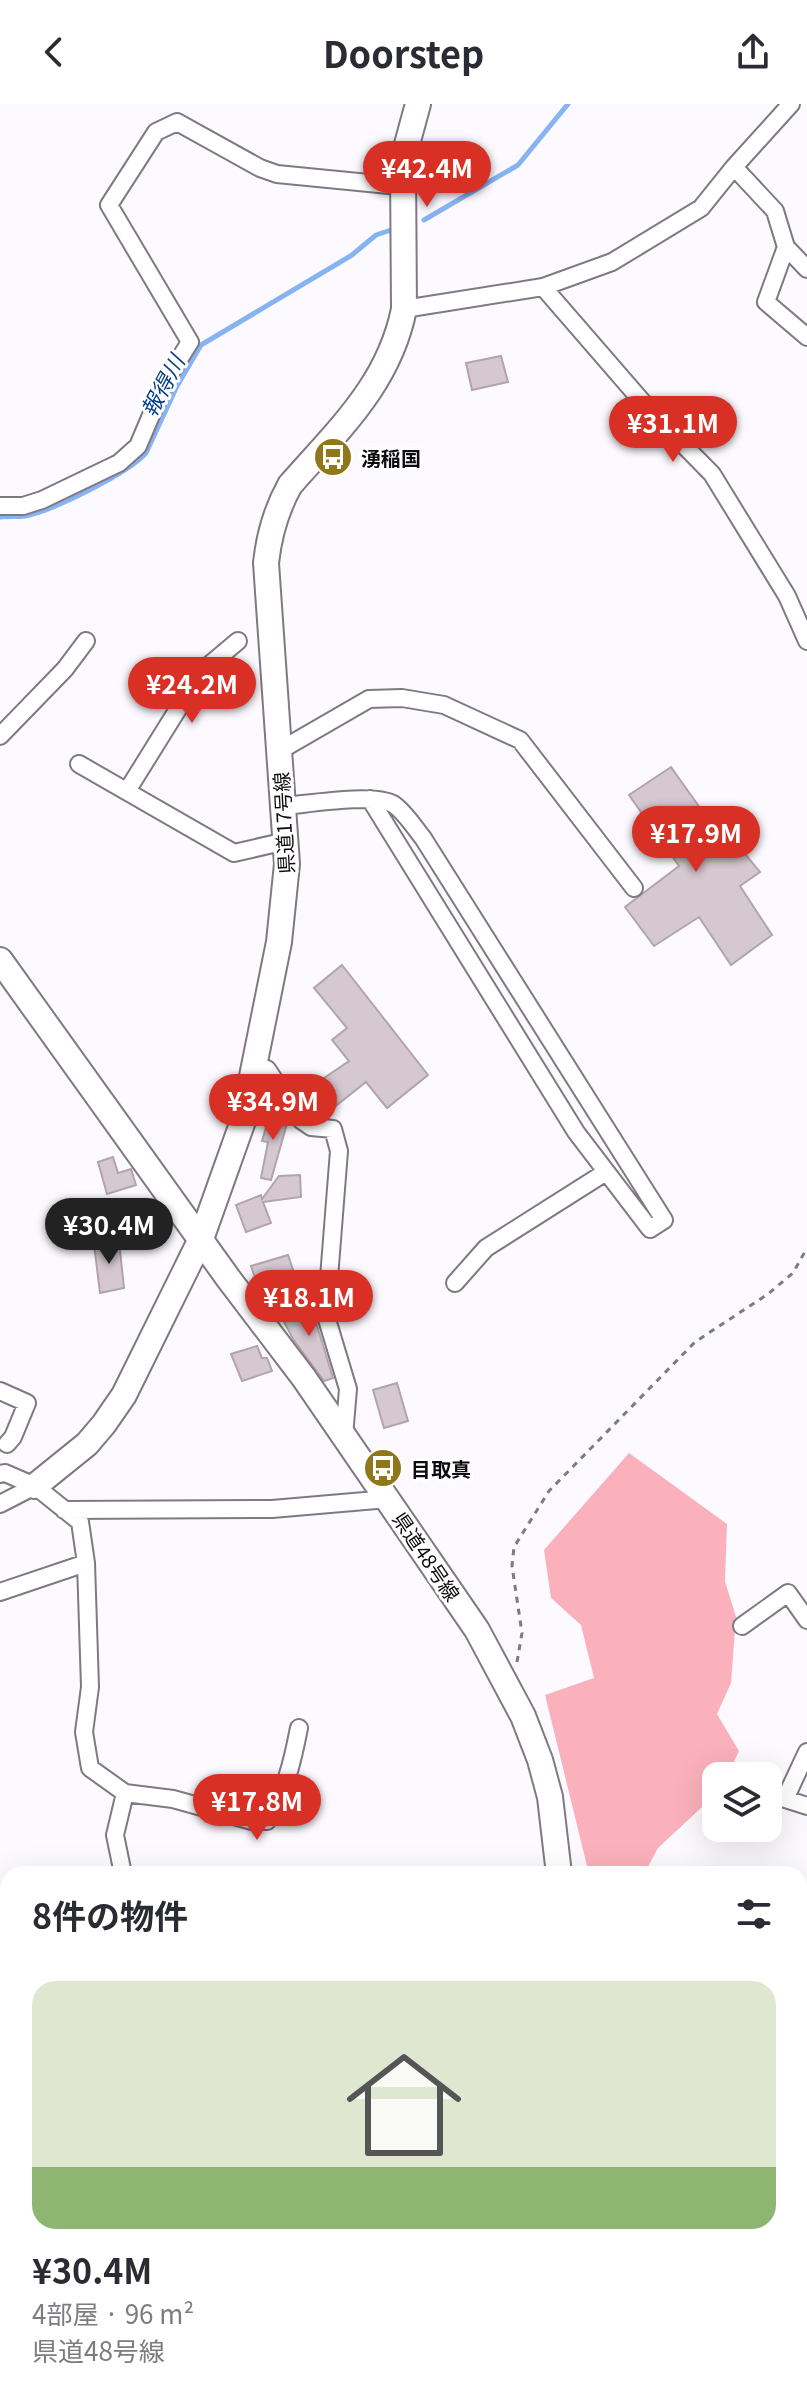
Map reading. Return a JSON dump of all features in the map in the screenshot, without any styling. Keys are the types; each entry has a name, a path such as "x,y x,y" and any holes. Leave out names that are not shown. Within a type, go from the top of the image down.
{"main road":[{"name":"県道17号線","path":"35,1486 87,1444 111,1414 140,1364 201,1239 243,1121 279,942 285,891 284,806 266,563 274,521 290,485 364,400 387,364 400,328 404,309 402,183 406,148 418,104"},
{"name":"県道48号線","path":"0,960 344,1436 477,1630 510,1689 540,1760 550,1797 558,1866"}],"street":[{"path":"404,309 543,287 612,262 701,208 791,104"},
{"path":"0,506 23,506 42,500 119,463 138,446 166,380 190,342 109,205 156,132 177,122 260,168 277,174 389,185 402,183"},
{"path":"734,167 775,211 786,247 807,269"},
{"path":"786,247 766,302 807,337"},
{"path":"543,287 653,414 712,474 787,596 807,641"},
{"path":"0,736 65,669 86,641"},
{"path":"127,791 201,672 238,641"},
{"path":"279,751 369,699 402,698 444,705 520,740 634,888"},
{"path":"79,764 234,853 286,841"},
{"path":"284,806 370,799 393,805 423,838 664,1220 650,1229 576,1132 370,799"},
{"path":"254,1066 267,1069 301,1120 311,1127 333,1129 337,1139 339,1151 326,1316 348,1389 344,1436"},
{"path":"455,1283 486,1248 606,1172"},
{"path":"0,1391 27,1403 13,1437 3,1444 2,1473 35,1486 80,1522 86,1563 90,1687 84,1732 90,1768 125,1793 173,1799 252,1821 267,1821 281,1797 291,1770 299,1728"},
{"path":"0,1504 35,1486"},
{"path":"64,1510 272,1509 388,1499"},
{"path":"0,1592 86,1563"},
{"path":"742,1626 788,1593 807,1620"},
{"path":"807,1752 785,1799 807,1806"},
{"path":"121,1866 115,1835 125,1793"}],"path":[{"path":"510,1689 522,1633 512,1566 514,1547 549,1491 695,1342 768,1294 793,1273 807,1248"}],"shaded area":[{"path":"629,1453 727,1524 725,1581 736,1617 731,1683 717,1714 739,1751 734,1762 702,1762 702,1807 658,1848 648,1866 587,1866 545,1695 594,1678 581,1625 551,1598 544,1550"}],"building":[{"path":"501,356 508,382 472,390 466,363"},
{"path":"671,767 725,843 732,838 760,872 740,886 772,935 731,965 699,917 654,946 625,907 679,866 629,795"},
{"path":"342,965 428,1075 387,1108 366,1082 322,1117 316,1116 299,1095 349,1061 332,1040 347,1028 314,988"},
{"path":"271,1111 284,1114 288,1120 271,1180 261,1178 268,1142 262,1141"},
{"path":"113,1157 118,1173 131,1169 136,1185 107,1194 98,1162"},
{"path":"300,1175 301,1197 263,1202 271,1223 246,1232 236,1205 261,1195 262,1199 279,1176"},
{"path":"119,1241 124,1288 100,1293 94,1244"},
{"path":"288,1255 299,1287 262,1299 251,1266"},
{"path":"316,1300 315,1319 333,1378 324,1381 293,1339 282,1318"},
{"path":"257,1346 262,1358 267,1358 272,1371 242,1381 231,1354"},
{"path":"397,1383 408,1421 384,1428 373,1390"}],"waterway":[{"name":"報得川","path":"424,220 518,165 568,104"},
{"name":"報得川","path":"0,517 37,513 124,471 146,453 177,386 201,345 352,255 376,235 391,230"}],"place":[{"name":"湧稲国","path":"333,457"},
{"name":"目取真","path":"383,1468"}]}
